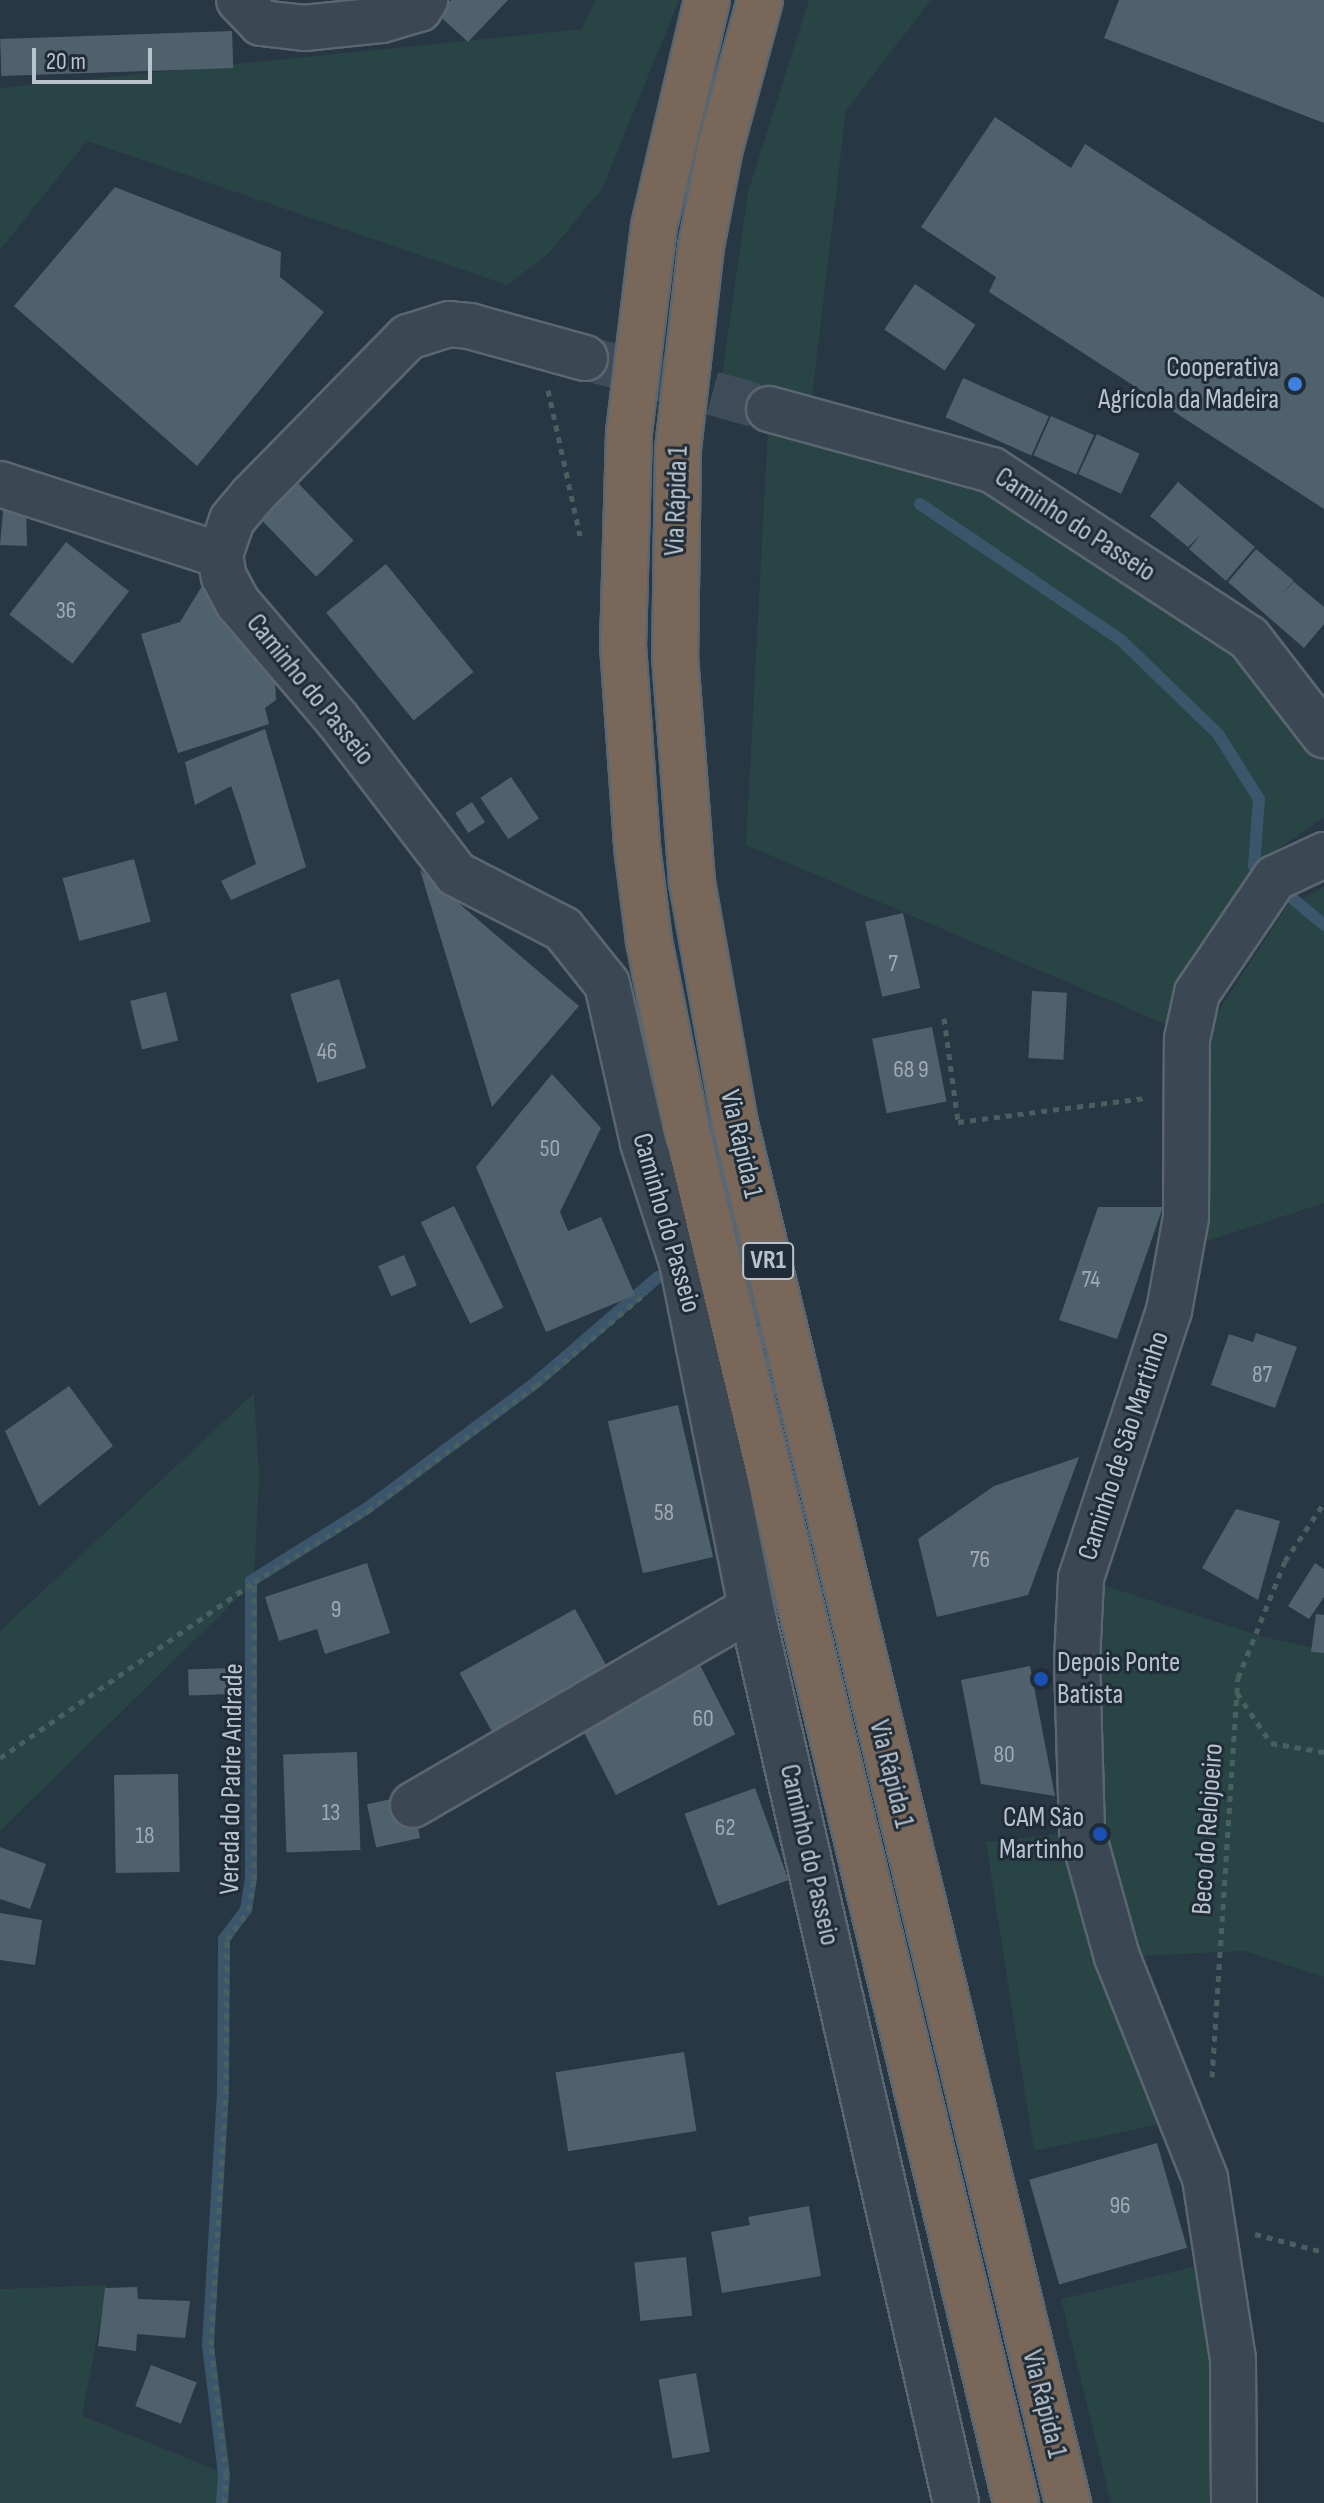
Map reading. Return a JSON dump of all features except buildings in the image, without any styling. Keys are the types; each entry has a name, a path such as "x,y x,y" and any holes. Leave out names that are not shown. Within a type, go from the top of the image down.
{"highway":[{"name":"Via Rápida 1","path":"707,0 654,226 629,432 623,645 637,847 649,941 686,1127 1016,2503"},
{"name":"Via Rápida 1","path":"760,0 704,233 679,435 675,656 692,882 739,1138 1068,2503"}],"street":[{"path":"239,0 261,23 304,28 381,20 419,9 425,0"},
{"path":"0,484 220,555 232,520 252,496 408,337 449,324 470,326 585,358"},
{"name":"Caminho do Passeio","path":"769,409 992,470 1249,638 1324,735"},
{"name":"Caminho do Passeio","path":"220,555 224,577 238,603 338,720 456,874 563,929 607,984 643,1143 682,1262 751,1608 956,2503"},
{"name":"Caminho de São Martinho","path":"1234,2503 1233,2359 1205,2178 1124,1978 1082,1831 1078,1724 1081,1578 1169,1311 1186,1217 1187,1039 1197,993 1275,878 1308,861"},
{"path":"413,1805 751,1608"}],"path":[{"path":"944,1018 958,1122 1186,1093"},
{"path":"0,1758 254,1582 368,1511 500,1413 682,1262"},
{"name":"Beco do Relojoeiro","path":"1212,2084 1237,1692 1285,1561 1324,1503"},
{"name":"Vereda do Padre Andrade","path":"224,2503 226,2474 211,2332 225,2106 227,1940 249,1910 254,1879 254,1582"},
{"path":"1237,1692 1271,1743 1324,1752"},
{"path":"1214,2223 1324,2252"}],"green space":[{"path":"595,0 679,0 603,187 549,253 507,285 87,141 0,250 0,88 582,29"},
{"path":"809,0 931,0 846,110 811,405 721,382 748,192"},
{"path":"769,409 992,470 1249,638 1324,735 1324,817 1254,866 1165,1024 746,845"},
{"path":"1324,887 1324,1203 1198,1244 1199,1066 1212,1021 1287,906"},
{"path":"254,1393 259,1477 254,1582 0,1831 0,1631"},
{"path":"1081,1578 1260,1636 1324,1650 1324,1977 1244,1951 1118,1957 1183,2119 1034,2151 986,1842 1082,1831"},
{"path":"1222,2260 1234,2503 1111,2503 1061,2299"},
{"path":"107,2285 82,2416 226,2474 224,2503 0,2503 0,2289"}],"waterway":[{"path":"920,504 1122,641 1218,734 1259,799 1254,866 1324,925"},
{"path":"222,2503 224,2474 208,2345 223,2091 224,1939 246,1910 251,1879 251,1581 366,1509 534,1384 658,1277"}],"tunnel":[{"path":"585,358 769,409"}],"place":[{"name":"Cooperativa Agrícola da Madeira","path":"1295,384"},
{"name":"Depois Ponte Batista","path":"1041,1679"},
{"name":"CAM São Martinho","path":"1100,1834"}]}
